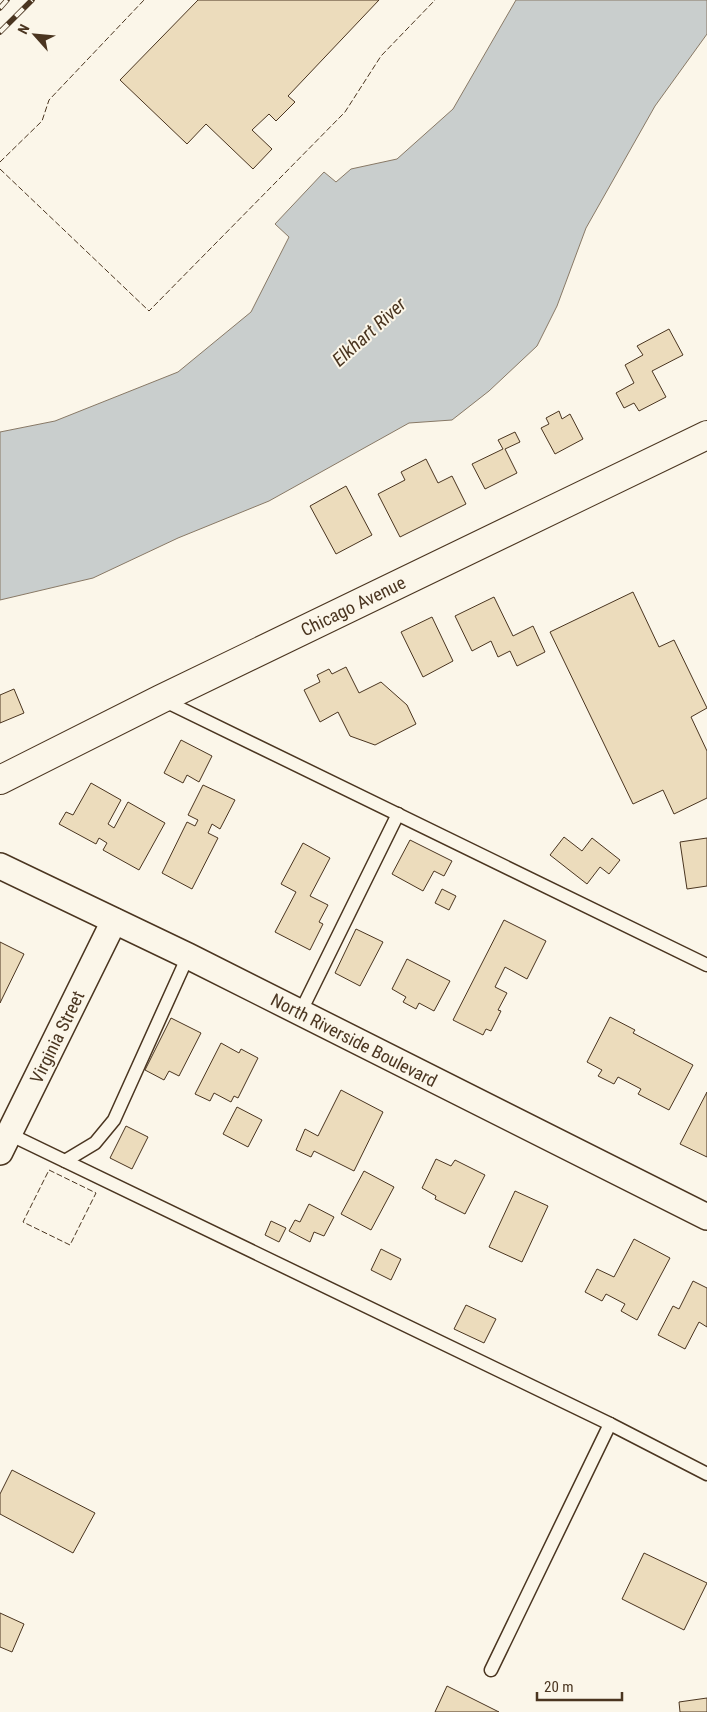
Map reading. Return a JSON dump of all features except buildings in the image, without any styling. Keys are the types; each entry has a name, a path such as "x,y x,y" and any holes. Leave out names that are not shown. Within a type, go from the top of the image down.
{"street":[{"name":"Chicago Avenue","path":"0,780 161,698 707,435"},
{"name":"North Riverside Boulevard","path":"0,866 188,956 707,1216"},
{"name":"Virginia Street","path":"4,1143 114,921"}],"lane":[{"path":"161,698 707,966"},
{"path":"300,1012 398,814"},
{"path":"65,1161 95,1143 114,1120 188,956"},
{"path":"4,1143 65,1161 610,1424 707,1474"},
{"path":"491,1670 610,1424"}],"water":[{"name":"Elkhart River","path":"516,0 707,0 707,34 655,106 586,228 557,306 537,346 489,391 452,420 409,423 269,501 178,538 93,578 0,600 0,432 55,421 178,372 251,312 289,237 275,224 324,172 336,182 351,169 397,159 453,109"}],"railway":[{"path":"0,8 7,0"},
{"path":"0,32 32,0"}],"fence":[{"path":"0,162 42,121 49,100 144,0"},
{"path":"0,169 149,311 345,112 381,56 435,0"},
{"path":"49,1170 96,1193 70,1245 23,1222 49,1170"}]}
